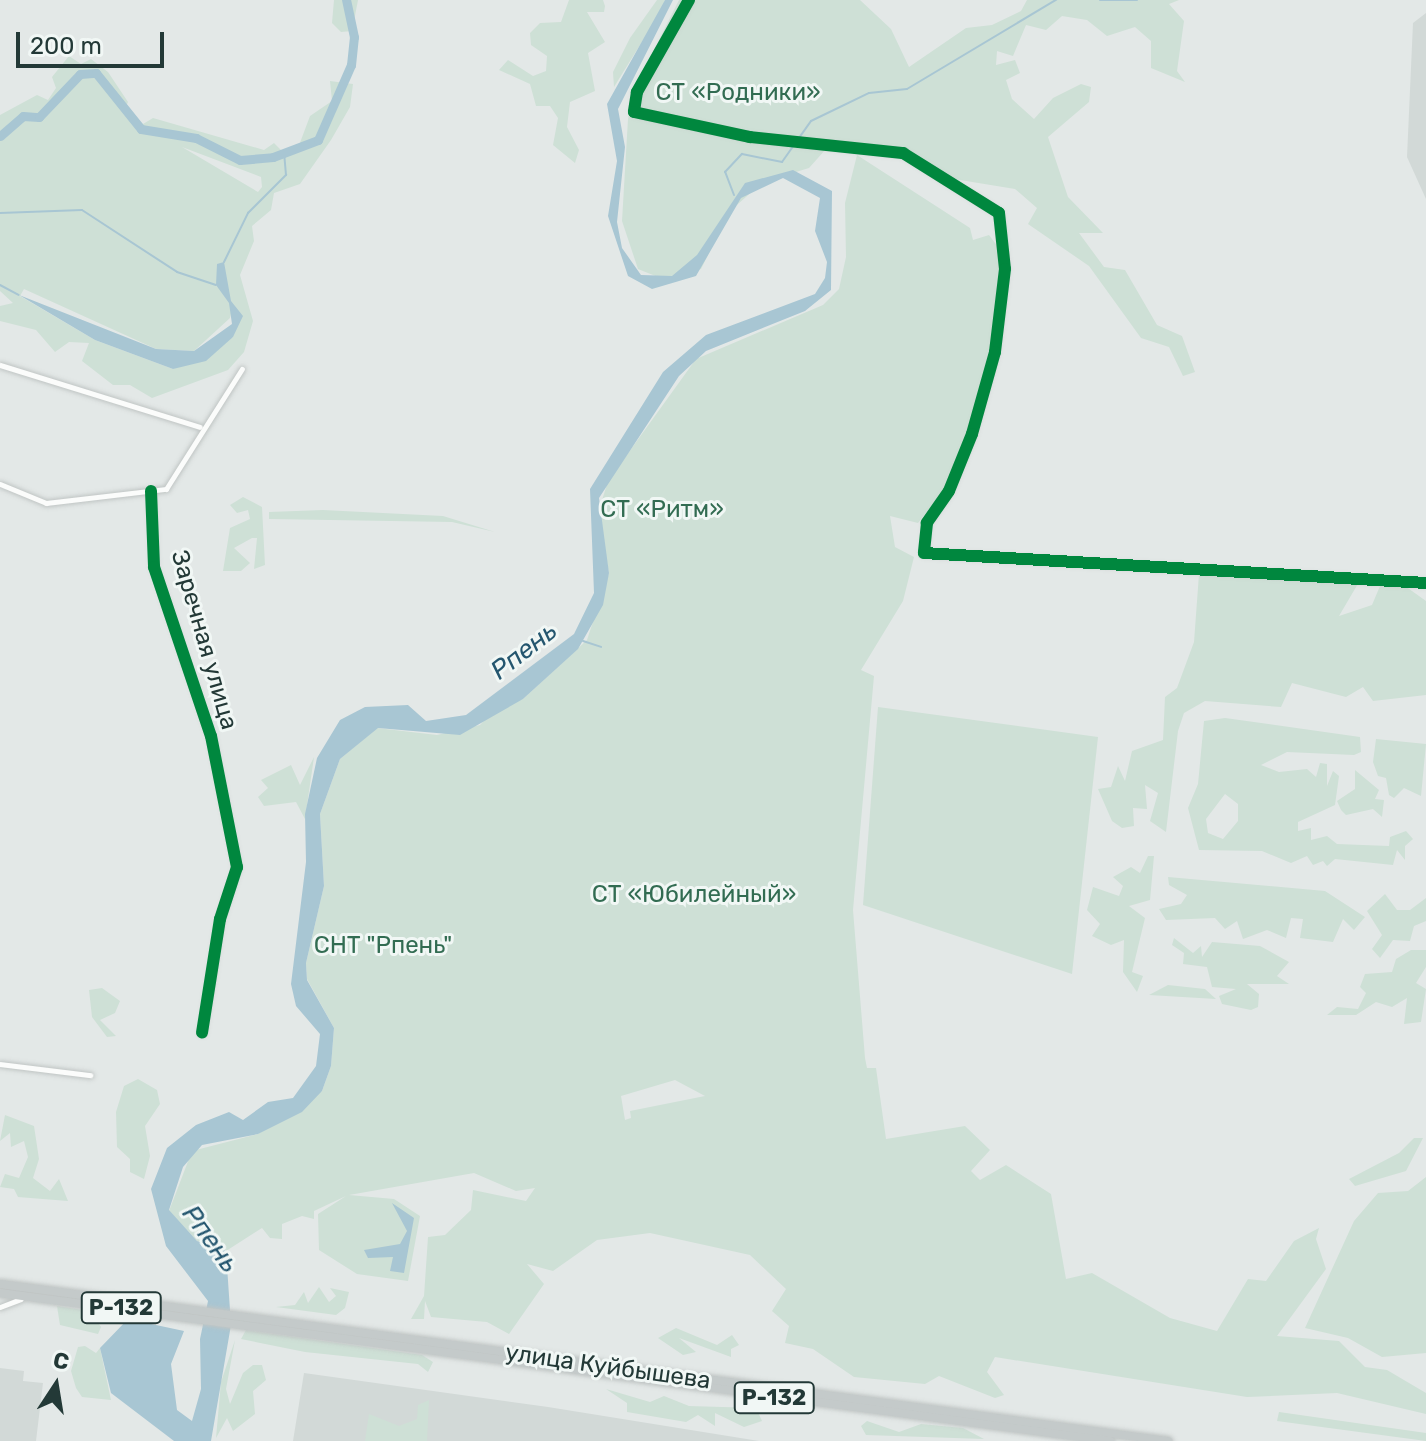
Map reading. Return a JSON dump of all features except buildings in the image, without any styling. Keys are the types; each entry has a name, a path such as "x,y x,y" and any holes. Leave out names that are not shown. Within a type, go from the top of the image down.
{"highway":[{"name":"Р-132","path":"0,1284 238,1320"},
{"name":"Р-132","path":"0,1293 197,1314"},
{"name":"улица Куйбышева","path":"238,1320 1110,1441"},
{"name":"улица Куйбышева","path":"238,1320 1168,1441"}],"street":[{"path":"689,0 637,92 634,112 750,137 903,153 999,213 1005,269 995,352 972,434 949,491 927,523 924,553 1426,583"},
{"path":"0,365 200,427"},
{"path":"0,484 46,503 151,491 174,483 200,427 242,369"},
{"name":"Заречная улица","path":"151,491 154,567 211,736 237,867 220,919 202,1033"},
{"path":"0,1064 90,1075"},
{"path":"0,1307 46,1299"}],"shaded area":[{"path":"1426,13 1426,199 1407,157 1413,23"},
{"path":"0,1368 24,1371 23,1381 43,1383 36,1441 0,1441"},
{"path":"304,1373 548,1407 759,1441 293,1441"}],"green space":[{"path":"334,0 358,0 352,31 341,32 332,23"},
{"path":"569,0 603,0 605,6 604,12 587,12 605,42 588,53 595,91 570,102 567,127 579,150 575,163 553,145 558,118 550,106 536,106 530,84 499,70 508,60 533,76 546,71 547,56 531,45 530,33 540,23 561,22"},
{"path":"657,0 665,0 661,11 614,87 613,72 630,38"},
{"name":"СТ «Родники»","path":"679,0 860,0 891,29 909,67 966,28 992,25 1021,11 1027,0 1179,0 1169,4 1184,21 1177,71 1185,82 1151,68 1151,41 1135,27 1107,36 1087,20 1062,16 1046,30 1026,25 1013,56 997,51 996,65 1015,60 1020,73 1006,80 1012,99 1034,119 1053,98 1081,84 1091,87 1089,102 1048,137 1068,197 1103,233 1079,233 1104,267 1125,270 1157,325 1182,336 1195,372 1183,376 1169,347 1141,338 1089,266 1028,224 1037,208 1015,189 954,179 904,148 834,140 809,168 763,182 730,211 701,269 663,279 638,269 622,221 628,119 634,90"},
{"path":"69,56 81,64 91,59 108,72 128,102 123,112 143,124 153,118 264,150 274,143 284,153 298,148 310,116 332,101 330,81 353,84 350,107 300,184 274,193 271,210 252,226 254,241 240,275 253,321 244,352 228,370 152,398 130,385 113,385 82,361 89,343 69,342 55,352 36,330 0,321 0,306 13,303 0,291 0,115 37,95 48,100 56,88 52,77","holes":["182,147 261,177 262,187 258,192","24,289 156,349 194,351 230,318 233,305 233,337 173,369 95,340 20,296"]},
{"path":"857,155 970,228 973,240 989,235 1001,251 991,350 972,427 945,489 918,523 890,516 895,547 914,557 903,601 861,670 874,676 853,910 865,1058 867,1068 876,1068 886,1139 965,1126 990,1150 971,1171 980,1180 1006,1165 1051,1194 1066,1279 1092,1273 1170,1318 1217,1331 1248,1279 1266,1281 1294,1241 1319,1228 1316,1239 1326,1269 1277,1336 1339,1341 1365,1367 1387,1370 1426,1393 1426,1414 1337,1393 1247,1397 995,1357 987,1372 1004,1395 995,1398 939,1376 925,1384 854,1377 813,1349 785,1343 789,1326 772,1311 786,1289 750,1255 650,1233 597,1240 553,1271 527,1264 544,1284 509,1334 487,1322 431,1317 425,1301 424,1319 411,1319 424,1296 428,1237 445,1235 471,1210 473,1190 526,1201 535,1188 516,1191 474,1173 349,1195 394,1199 420,1216 408,1281 357,1274 319,1250 318,1214 346,1196 314,1211 314,1219 302,1216 282,1224 282,1239 270,1238 262,1228 226,1251 197,1241 169,1211 192,1151 258,1134 322,1091 331,1066 334,1028 307,979 306,963 324,886 320,814 340,759 377,728 437,735 480,725 493,711 523,699 587,640 609,573 598,513 608,481 696,359 823,305 839,289 846,257 845,203","holes":["675,1080 705,1096 630,1111 631,1118 625,1120 621,1096"]},
{"path":"243,497 262,507 265,565 254,569 257,538 252,538 234,548 250,563 241,571 223,571 230,528 250,519 248,510 237,513 230,505"},
{"path":"323,510 443,516 495,532 452,522 269,519 269,512"},
{"path":"1217,571 1359,582 1339,616 1372,605 1380,586 1398,581 1426,601 1426,695 1373,701 1363,687 1346,697 1292,683 1281,707 1205,701 1184,713 1178,731 1166,832 1150,821 1158,793 1145,785 1147,809 1133,808 1134,826 1122,828 1112,821 1098,789 1111,787 1118,766 1125,781 1132,751 1163,740 1165,697 1177,688 1194,642 1199,574"},
{"path":"878,707 1098,737 1072,974 863,905"},
{"path":"1225,718 1360,737 1361,752 1354,755 1287,752 1261,765 1279,772 1307,769 1316,777 1320,763 1327,764 1327,786 1333,771 1339,776 1335,805 1298,822 1298,831 1311,828 1311,840 1327,836 1337,844 1389,846 1390,837 1406,831 1413,839 1405,846 1405,860 1397,850 1393,865 1335,859 1327,866 1323,861 1313,865 1307,856 1291,863 1262,851 1199,850 1188,808 1198,784 1204,721","holes":["1225,794 1238,804 1238,821 1223,839 1208,833 1206,819"]},
{"path":"1376,739 1426,744 1421,796 1404,788 1394,798 1389,795 1386,778 1378,776 1373,762"},
{"path":"314,757 305,819 296,802 264,806 258,797 268,788 261,780 291,765 300,785"},
{"path":"1355,770 1379,790 1375,799 1384,800 1382,817 1373,809 1346,815 1341,810 1337,801 1355,789"},
{"path":"1148,856 1154,856 1150,900 1129,906 1145,918 1132,972 1143,976 1137,992 1123,972 1124,940 1111,945 1092,936 1100,924 1087,910 1093,887 1119,896 1123,886 1113,877 1131,867 1140,873"},
{"path":"1168,877 1325,891 1365,917 1354,930 1343,919 1333,942 1300,938 1303,919 1291,918 1286,938 1267,930 1243,939 1237,921 1225,929 1215,918 1166,920 1159,909 1181,904 1187,895 1169,885"},
{"path":"1385,894 1397,910 1410,910 1426,898 1426,921 1414,926 1410,941 1393,940 1380,958 1372,949 1382,935 1367,911"},
{"path":"1174,938 1193,953 1201,946 1202,957 1212,942 1260,946 1289,962 1277,976 1289,984 1247,984 1259,994 1258,1007 1251,1010 1222,1004 1219,996 1236,989 1212,987 1207,967 1183,964 1184,953 1172,945"},
{"path":"1411,950 1426,950 1426,967 1416,983 1426,989 1421,1022 1404,1024 1407,998 1392,1007 1376,1002 1356,1015 1327,1015 1337,1007 1358,1009 1366,993 1360,987 1365,974 1392,972 1396,959"},
{"path":"1168,985 1205,989 1216,999 1149,995"},
{"path":"102,988 120,1001 115,1013 100,1020 116,1036 107,1037 92,1017 89,990"},
{"path":"138,1079 157,1090 160,1104 145,1126 150,1156 144,1179 130,1172 130,1159 117,1147 116,1112 124,1086"},
{"path":"5,1115 34,1126 39,1159 33,1178 50,1191 59,1179 68,1201 18,1197 14,1189 0,1187 5,1174 19,1178 28,1157 24,1141 11,1147 10,1133 0,1141"},
{"path":"1414,1138 1423,1138 1406,1171 1355,1186 1349,1179 1399,1153"},
{"path":"1426,1177 1426,1353 1382,1357 1348,1338 1305,1328 1354,1221 1378,1193 1408,1191"},
{"path":"319,1287 329,1302 336,1296 330,1288 349,1292 345,1308 336,1315 276,1307 295,1305 304,1292 308,1303"},
{"path":"57,1306 90,1311 101,1327 98,1334 60,1325"},
{"path":"676,1328 717,1345 732,1335 739,1345 731,1349 731,1357 679,1338 696,1352 683,1355 658,1338"},
{"path":"246,1330 422,1355 433,1362 428,1372 418,1364 305,1352 241,1339"},
{"path":"235,1340 226,1389 230,1404 243,1373 253,1365 262,1365 266,1380 253,1391 255,1414 233,1431 227,1418 216,1438 221,1382"},
{"path":"85,1346 96,1353 100,1348 111,1400 82,1397 76,1388 71,1371 78,1347"},
{"path":"606,1389 650,1402 664,1396 689,1406 756,1408 762,1421 744,1427 715,1413 715,1426 698,1415 686,1422 627,1412 627,1403"},
{"path":"429,1400 427,1441 365,1441 369,1414 399,1426 417,1419 418,1405"},
{"path":"1279,1412 1426,1433 1426,1441 1277,1421"},
{"path":"867,1421 899,1432 921,1424 963,1428 984,1439 866,1435 861,1426"}],"water":[{"path":"665,0 673,0 618,109 625,147 617,222 622,248 641,275 672,276 697,255 745,183 793,170 832,191 831,290 805,311 706,351 679,376 599,498 609,573 603,605 578,649 523,699 460,735 378,728 340,759 320,814 324,886 306,963 307,980 334,1028 331,1066 322,1091 302,1112 258,1134 202,1145 183,1167 169,1210 197,1241 226,1251 231,1325 211,1441 174,1441 111,1393 100,1348 128,1319 184,1331 171,1364 177,1410 192,1421 201,1389 200,1339 208,1301 166,1246 151,1189 167,1148 196,1125 229,1112 243,1120 268,1102 293,1098 316,1066 320,1034 296,1006 291,984 306,862 305,814 317,758 340,720 365,707 408,705 426,721 466,715 574,634 594,593 590,489 663,372 706,335 815,294 825,278 827,262 815,231 820,198 783,178 741,198 696,276 652,289 628,276 608,216 617,161 607,104"},
{"path":"224,262 231,301 243,316 233,337 206,361 173,369 95,340 19,295 156,349 194,351 232,324 229,303 216,285 217,264"},
{"path":"392,1203 414,1218 404,1273 390,1271 393,1257 368,1258 364,1250 400,1244 407,1231"}],"waterway":[{"name":"Рпень","path":"0,136 23,116 39,117 80,74 96,73 141,129 196,138 240,160 273,157 318,140 351,65 354,37 346,0"},
{"path":"734,195 725,172 742,154 782,162 811,121 869,93 907,89 1056,0"},
{"path":"1100,0 1137,0"},
{"path":"224,262 248,213 286,175 284,153"},
{"path":"0,213 82,210 177,272 216,285"},
{"path":"0,285 19,295"},
{"path":"583,641 601,647"}],"cycle path":[{"path":"689,0 637,92 634,112 750,137 903,153 999,213 1005,269 995,352 972,434 949,491 927,523 924,553 1426,583"},
{"path":"151,491 154,567 211,736 237,867 220,919 202,1033"}],"park label":[{"name":"СТ «Ритм»","path":"662,510"},
{"name":"СТ «Юбилейный»","path":"694,895"},
{"name":"СНТ \"Рпень\"","path":"383,946"}]}
